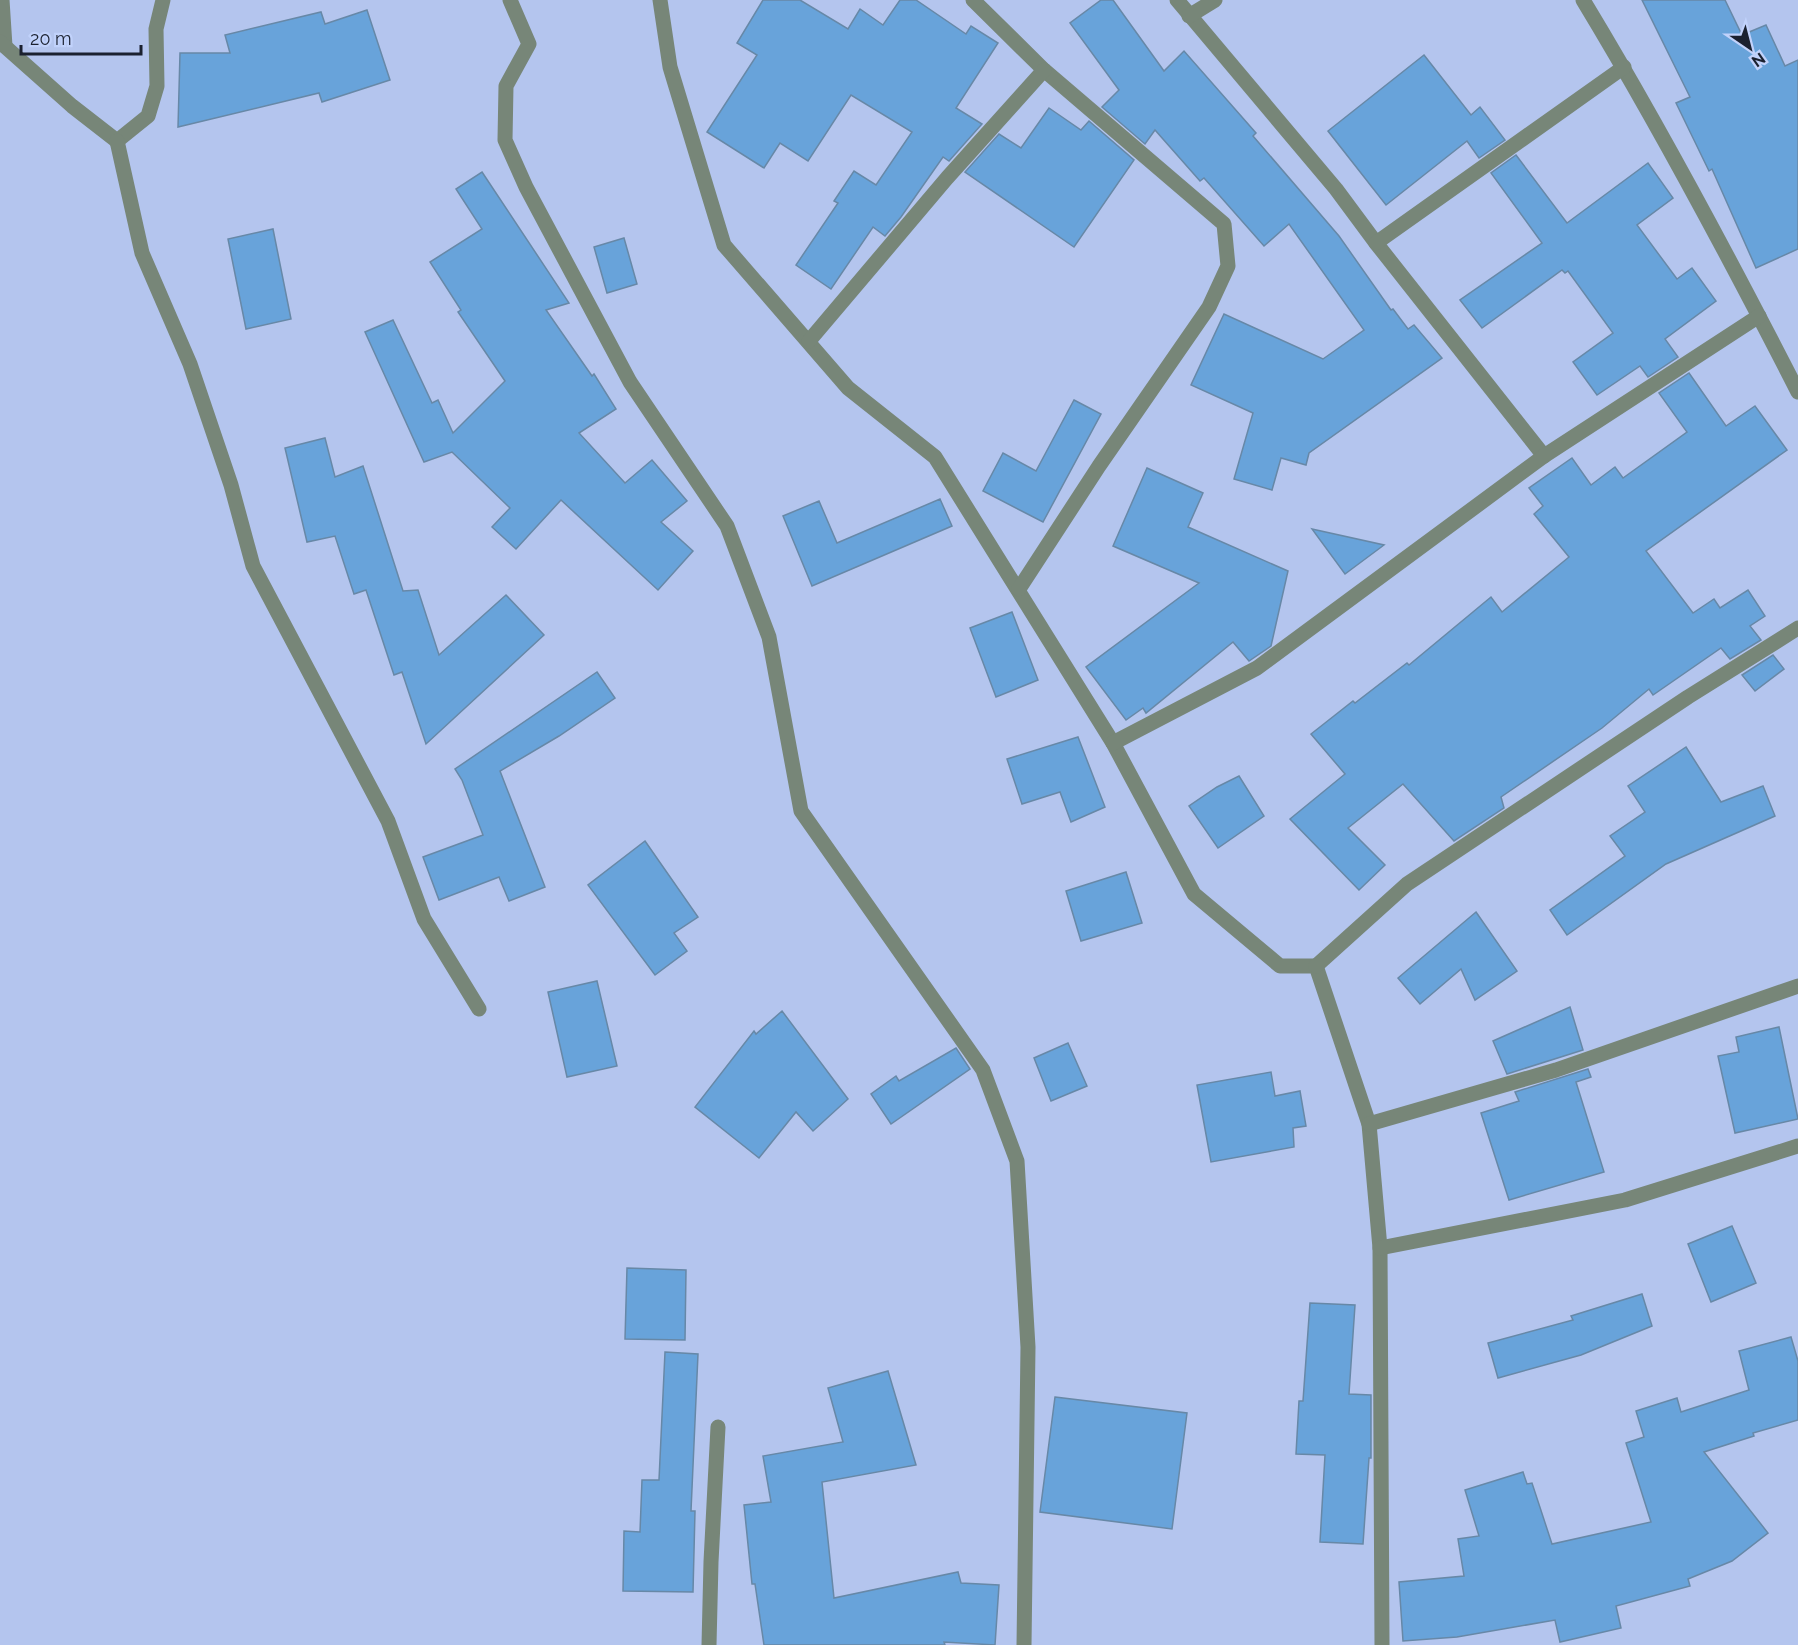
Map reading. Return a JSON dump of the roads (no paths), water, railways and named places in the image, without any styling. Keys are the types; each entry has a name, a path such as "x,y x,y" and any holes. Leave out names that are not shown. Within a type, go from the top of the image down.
{"street":[{"path":"2,0 3,44 72,106 117,141 142,253 190,364 231,485 253,566 388,821 424,920 480,1009"},
{"path":"117,141 148,116 157,86 156,29 163,0"},
{"path":"512,0 529,44 506,86 505,140 509,150 630,382 727,526 769,637 801,811 983,1070 1017,1161 1028,1347 1024,1645"},
{"path":"660,0 670,67 724,245 848,388 935,457 1113,742 1194,894 1280,966 1316,966 1407,884 1798,628"},
{"path":"973,0 1044,70 1224,224 1228,266 1209,307 1099,466 1019,589"},
{"path":"1177,0 1336,189 1544,456"},
{"path":"1189,16 1215,0"},
{"path":"1583,0 1624,67 1798,392"},
{"path":"1376,243 1624,67"},
{"path":"808,341 947,178 1044,70"},
{"path":"1113,742 1257,668 1544,456 1759,316"},
{"path":"1316,966 1369,1124 1380,1248 1382,1645"},
{"path":"1369,1124 1556,1070 1798,986"},
{"path":"1380,1248 1625,1200 1798,1146"},
{"path":"709,1645 718,1427"}]}
